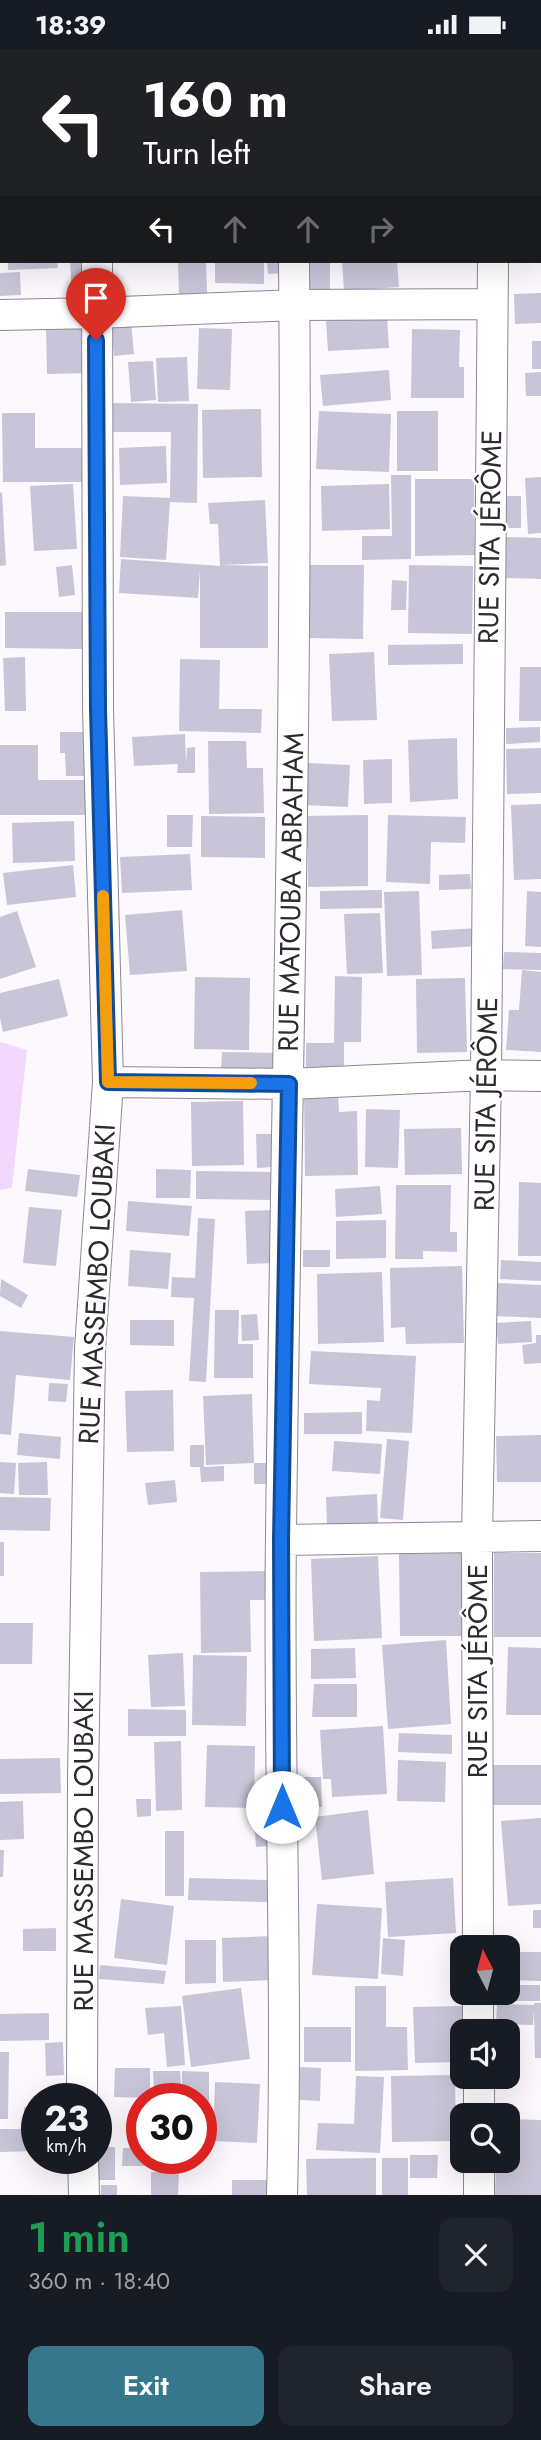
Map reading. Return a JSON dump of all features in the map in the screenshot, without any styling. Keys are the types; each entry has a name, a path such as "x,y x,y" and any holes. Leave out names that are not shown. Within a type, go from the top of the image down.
{"street":[{"name":"RUE MASSEMBO LOUBAKI","path":"82,2083 83,1780 90,1349 108,1082 98,709 97,263"},
{"name":"RUE MATOUBA ABRAHAM","path":"282,2195 285,2099 281,1540 289,1084 294,263"},
{"name":"RUE SITA JÉRÔME","path":"478,1935 477,1538 486,1075 493,263"},
{"path":"0,315 295,305 492,304"},
{"path":"108,1082 289,1084 486,1075 541,1076"},
{"path":"281,1540 541,1536"},
{"path":"479,2173 480,2195"},
{"path":"83,2174 84,2195"}],"shaded area":[{"path":"0,1042 27,1050 12,1188 0,1190"}],"building":[{"path":"8,263 57,263 58,268 8,270"},
{"path":"70,263 84,263 86,295 72,296"},
{"path":"178,263 206,263 207,293 179,295"},
{"path":"215,263 264,263 264,284 215,283"},
{"path":"267,263 286,263 287,273 268,274"},
{"path":"308,263 330,263 330,291 309,292"},
{"path":"342,263 397,263 399,287 344,291"},
{"path":"20,272 21,295 0,296 0,273"},
{"path":"541,293 541,323 515,324 514,294"},
{"path":"387,317 389,348 328,351 326,321"},
{"path":"131,322 134,354 114,356 111,324"},
{"path":"86,328 88,373 47,374 46,329"},
{"path":"199,328 232,329 230,390 197,389"},
{"path":"412,329 460,330 459,367 464,367 464,398 411,398"},
{"path":"532,341 541,341 541,369 532,369"},
{"path":"187,357 189,401 158,402 156,358"},
{"path":"153,361 156,400 131,402 128,362"},
{"path":"389,370 391,400 323,406 320,375"},
{"path":"541,372 541,396 526,396 525,373"},
{"path":"110,403 198,404 197,503 170,502 166,560 120,557 123,496 170,498 171,432 110,432"},
{"path":"261,409 262,477 203,478 202,410"},
{"path":"319,411 391,414 389,472 316,469"},
{"path":"397,411 438,411 438,471 397,471"},
{"path":"2,413 35,413 35,448 92,448 92,482 3,482"},
{"path":"166,446 167,483 120,485 119,448"},
{"path":"391,475 411,475 411,559 362,560 362,536 392,536"},
{"path":"541,477 541,533 528,534 525,478"},
{"path":"415,479 474,479 475,555 415,556"},
{"path":"73,484 77,549 34,551 30,486"},
{"path":"389,484 390,529 322,531 321,486"},
{"path":"2,492 6,565 0,566 0,493"},
{"path":"505,496 521,496 521,528 505,528"},
{"path":"265,500 268,563 222,565 268,566 268,648 200,648 200,570 198,598 119,593 121,559 220,566 218,524 210,524 208,503"},
{"path":"505,537 541,538 541,579 504,578"},
{"path":"72,565 75,595 59,597 56,567"},
{"path":"309,565 364,565 363,639 309,638"},
{"path":"409,565 473,566 472,634 408,633"},
{"path":"392,580 407,581 406,610 391,610"},
{"path":"5,612 83,612 83,649 5,648"},
{"path":"463,644 463,664 388,665 388,645"},
{"path":"374,652 377,720 332,721 329,654"},
{"path":"25,657 26,711 5,711 3,658"},
{"path":"180,659 220,660 219,709 262,709 261,733 179,731"},
{"path":"520,667 541,667 541,721 519,721"},
{"path":"540,727 540,742 506,744 506,728"},
{"path":"60,732 85,732 86,776 66,776 65,753 60,753"},
{"path":"185,734 186,764 187,748 195,747 195,773 177,773 178,764 134,766 132,737"},
{"path":"457,738 458,799 410,802 408,740"},
{"path":"208,741 246,741 247,768 263,768 264,813 209,814"},
{"path":"0,745 38,745 38,780 88,780 88,815 0,815"},
{"path":"541,748 541,793 507,794 506,749"},
{"path":"392,759 392,803 364,804 363,760"},
{"path":"307,763 350,765 348,807 305,805"},
{"path":"541,804 541,879 514,880 511,805"},
{"path":"167,815 193,815 192,847 167,847"},
{"path":"368,815 368,886 308,887 308,847 303,847 303,816"},
{"path":"388,815 466,817 465,843 431,842 430,884 386,882"},
{"path":"201,816 265,817 265,858 201,857"},
{"path":"74,821 75,861 13,863 12,823"},
{"path":"190,854 192,890 122,893 120,857"},
{"path":"73,865 76,897 7,905 3,873"},
{"path":"470,874 471,889 439,890 439,875"},
{"path":"382,890 382,908 320,909 320,891"},
{"path":"419,891 422,975 387,976 384,892"},
{"path":"527,891 541,892 541,947 525,946"},
{"path":"182,910 187,971 130,975 125,915"},
{"path":"17,911 36,967 0,979 0,917"},
{"path":"380,913 383,973 347,974 344,914"},
{"path":"477,928 478,946 432,949 431,931"},
{"path":"504,952 541,953 541,970 503,969"},
{"path":"522,970 541,972 541,1052 506,1050 509,1010 519,1010"},
{"path":"335,976 362,977 361,1042 344,1042 344,1070 306,1070 306,1043 334,1043"},
{"path":"195,977 250,978 249,1050 194,1049"},
{"path":"465,978 467,1052 417,1053 416,979"},
{"path":"59,979 68,1016 3,1032 0,993"},
{"path":"222,1052 278,1053 277,1071 221,1070"},
{"path":"304,1094 338,1094 339,1112 357,1111 358,1175 305,1176"},
{"path":"243,1101 244,1165 192,1166 191,1102"},
{"path":"366,1109 400,1110 398,1168 365,1167"},
{"path":"461,1128 462,1174 405,1175 404,1129"},
{"path":"256,1134 272,1134 273,1167 257,1168"},
{"path":"28,1169 80,1175 77,1197 25,1191"},
{"path":"156,1169 191,1170 190,1198 156,1198"},
{"path":"196,1171 274,1172 274,1200 196,1199"},
{"path":"519,1182 541,1183 541,1256 518,1256"},
{"path":"396,1185 451,1185 450,1232 457,1232 457,1252 423,1251 423,1259 395,1259"},
{"path":"380,1186 382,1214 336,1217 335,1189"},
{"path":"128,1201 192,1206 189,1236 126,1231"},
{"path":"29,1207 62,1210 56,1266 23,1263"},
{"path":"274,1210 276,1263 247,1264 245,1211"},
{"path":"198,1218 215,1219 206,1382 189,1381 194,1298 171,1297 172,1277 195,1278"},
{"path":"386,1220 386,1258 336,1259 336,1221"},
{"path":"130,1250 171,1253 168,1289 128,1286"},
{"path":"303,1250 330,1250 330,1267 303,1267"},
{"path":"501,1260 541,1262 541,1281 500,1279"},
{"path":"462,1266 464,1343 406,1344 405,1327 391,1328 390,1268"},
{"path":"382,1272 384,1342 318,1344 317,1274"},
{"path":"1,1279 28,1295 21,1308 0,1296"},
{"path":"497,1283 541,1285 541,1318 495,1316"},
{"path":"215,1310 239,1310 238,1344 253,1344 253,1378 214,1378"},
{"path":"257,1314 259,1340 242,1341 241,1315"},
{"path":"130,1320 174,1320 174,1346 130,1345"},
{"path":"531,1321 532,1342 498,1344 496,1323"},
{"path":"0,1331 74,1337 70,1380 16,1375 11,1435 0,1434"},
{"path":"536,1335 541,1335 541,1363 524,1364 522,1345 536,1343"},
{"path":"311,1351 416,1356 412,1433 366,1431 367,1400 380,1401 381,1388 309,1384"},
{"path":"49,1383 68,1384 66,1402 48,1401"},
{"path":"173,1390 174,1451 127,1452 125,1391"},
{"path":"252,1394 254,1463 206,1465 203,1396"},
{"path":"362,1412 362,1434 304,1434 304,1413"},
{"path":"19,1433 61,1437 60,1459 17,1455"},
{"path":"541,1435 541,1482 497,1482 496,1436"},
{"path":"387,1439 409,1441 403,1520 380,1518"},
{"path":"334,1441 382,1444 380,1474 332,1471"},
{"path":"190,1445 204,1445 204,1467 224,1466 224,1481 201,1482 200,1467 190,1467"},
{"path":"0,1462 16,1463 14,1494 0,1493"},
{"path":"47,1462 48,1495 19,1495 18,1463"},
{"path":"254,1463 275,1463 275,1484 254,1484"},
{"path":"175,1480 177,1502 148,1505 145,1483"},
{"path":"377,1494 378,1523 327,1525 326,1497"},
{"path":"0,1497 51,1498 50,1531 0,1530"},
{"path":"0,1542 4,1542 4,1576 0,1576"},
{"path":"464,1553 465,1636 400,1636 399,1554"},
{"path":"494,1553 541,1553 541,1637 494,1637"},
{"path":"378,1556 382,1638 314,1641 311,1559"},
{"path":"266,1571 266,1600 250,1600 251,1652 201,1653 200,1572"},
{"path":"0,1623 33,1623 32,1664 0,1664"},
{"path":"446,1640 451,1724 388,1729 382,1645"},
{"path":"508,1647 541,1648 541,1715 506,1715"},
{"path":"355,1648 356,1678 311,1679 311,1649"},
{"path":"183,1653 185,1706 151,1707 148,1655"},
{"path":"193,1655 247,1656 246,1726 192,1725"},
{"path":"314,1684 357,1684 357,1717 312,1717"},
{"path":"128,1709 186,1710 186,1736 128,1736"},
{"path":"383,1726 387,1794 332,1797 331,1779 323,1779 320,1730"},
{"path":"399,1733 452,1735 452,1754 398,1752"},
{"path":"181,1741 182,1810 156,1811 154,1742"},
{"path":"207,1745 255,1746 254,1808 205,1807"},
{"path":"60,1758 61,1793 0,1794 0,1759"},
{"path":"398,1760 446,1762 445,1802 397,1801"},
{"path":"490,1765 541,1765 541,1805 490,1805"},
{"path":"298,1777 321,1777 322,1807 299,1807"},
{"path":"136,1799 151,1799 151,1816 137,1817"},
{"path":"23,1801 24,1839 0,1840 0,1802"},
{"path":"368,1810 374,1874 322,1880 315,1817"},
{"path":"267,1817 269,1846 256,1847 254,1818"},
{"path":"541,1818 541,1904 508,1906 501,1821"},
{"path":"165,1831 184,1831 184,1896 165,1896"},
{"path":"0,1850 4,1850 3,1877 0,1877"},
{"path":"189,1878 268,1880 267,1902 188,1900"},
{"path":"453,1878 456,1933 388,1937 385,1882"},
{"path":"121,1899 174,1906 167,1965 114,1958"},
{"path":"317,1904 382,1908 378,1979 312,1975"},
{"path":"533,1910 541,1910 541,1928 533,1928"},
{"path":"56,1928 56,1951 23,1951 23,1929"},
{"path":"272,1936 273,1980 223,1982 222,1938"},
{"path":"383,1938 405,1940 403,1976 381,1974"},
{"path":"185,1940 216,1940 216,1983 185,1984"},
{"path":"520,1952 541,1952 541,1981 520,1980"},
{"path":"100,1965 166,1971 164,1984 99,1979"},
{"path":"520,1985 540,1985 540,2001 520,2001"},
{"path":"355,1986 386,1986 386,2027 407,2027 408,2070 355,2071"},
{"path":"241,1988 250,2059 191,2067 182,1996"},
{"path":"541,2003 541,2058 535,2058 534,2010 533,2025 520,2025 520,2019 496,2019 497,2005"},
{"path":"181,2006 185,2065 167,2067 164,2033 148,2035 145,2008"},
{"path":"462,2006 462,2019 450,2019 450,2062 415,2063 413,2007"},
{"path":"49,2013 49,2040 0,2041 0,2014"},
{"path":"304,2027 351,2027 351,2062 304,2062"},
{"path":"63,2042 64,2075 46,2076 45,2043"},
{"path":"0,2052 9,2052 8,2119 0,2119"},
{"path":"300,2067 321,2068 320,2101 299,2100"},
{"path":"115,2068 150,2068 150,2083 126,2083 126,2097 114,2097"},
{"path":"153,2071 180,2071 181,2083 154,2083"},
{"path":"182,2071 209,2072 209,2083 182,2083"},
{"path":"450,2075 450,2089 455,2089 455,2103 450,2103 450,2141 392,2142 391,2076"},
{"path":"356,2076 384,2077 380,2153 316,2150 318,2123 354,2124"},
{"path":"215,2083 260,2084 257,2143 217,2141"},
{"path":"520,2119 541,2120 541,2195 495,2195 496,2173 520,2173"},
{"path":"0,2129 21,2129 21,2151 0,2152"},
{"path":"112,2147 115,2147 115,2180 98,2180 98,2174 112,2174"},
{"path":"123,2148 126,2148 126,2166 122,2166"},
{"path":"410,2155 438,2155 437,2178 410,2178"},
{"path":"376,2158 376,2195 307,2195 306,2159"},
{"path":"382,2158 408,2158 408,2195 382,2195"},
{"path":"151,2174 179,2174 178,2195 151,2195"},
{"path":"232,2180 267,2180 267,2195 232,2195"},
{"path":"101,2185 117,2185 117,2195 101,2195"}],"slow traffic":[{"path":"103,896 108,1082 251,1083"}],"route":[{"path":"96,340 98,709 108,1082 289,1084 281,1540 282,1807"}]}
